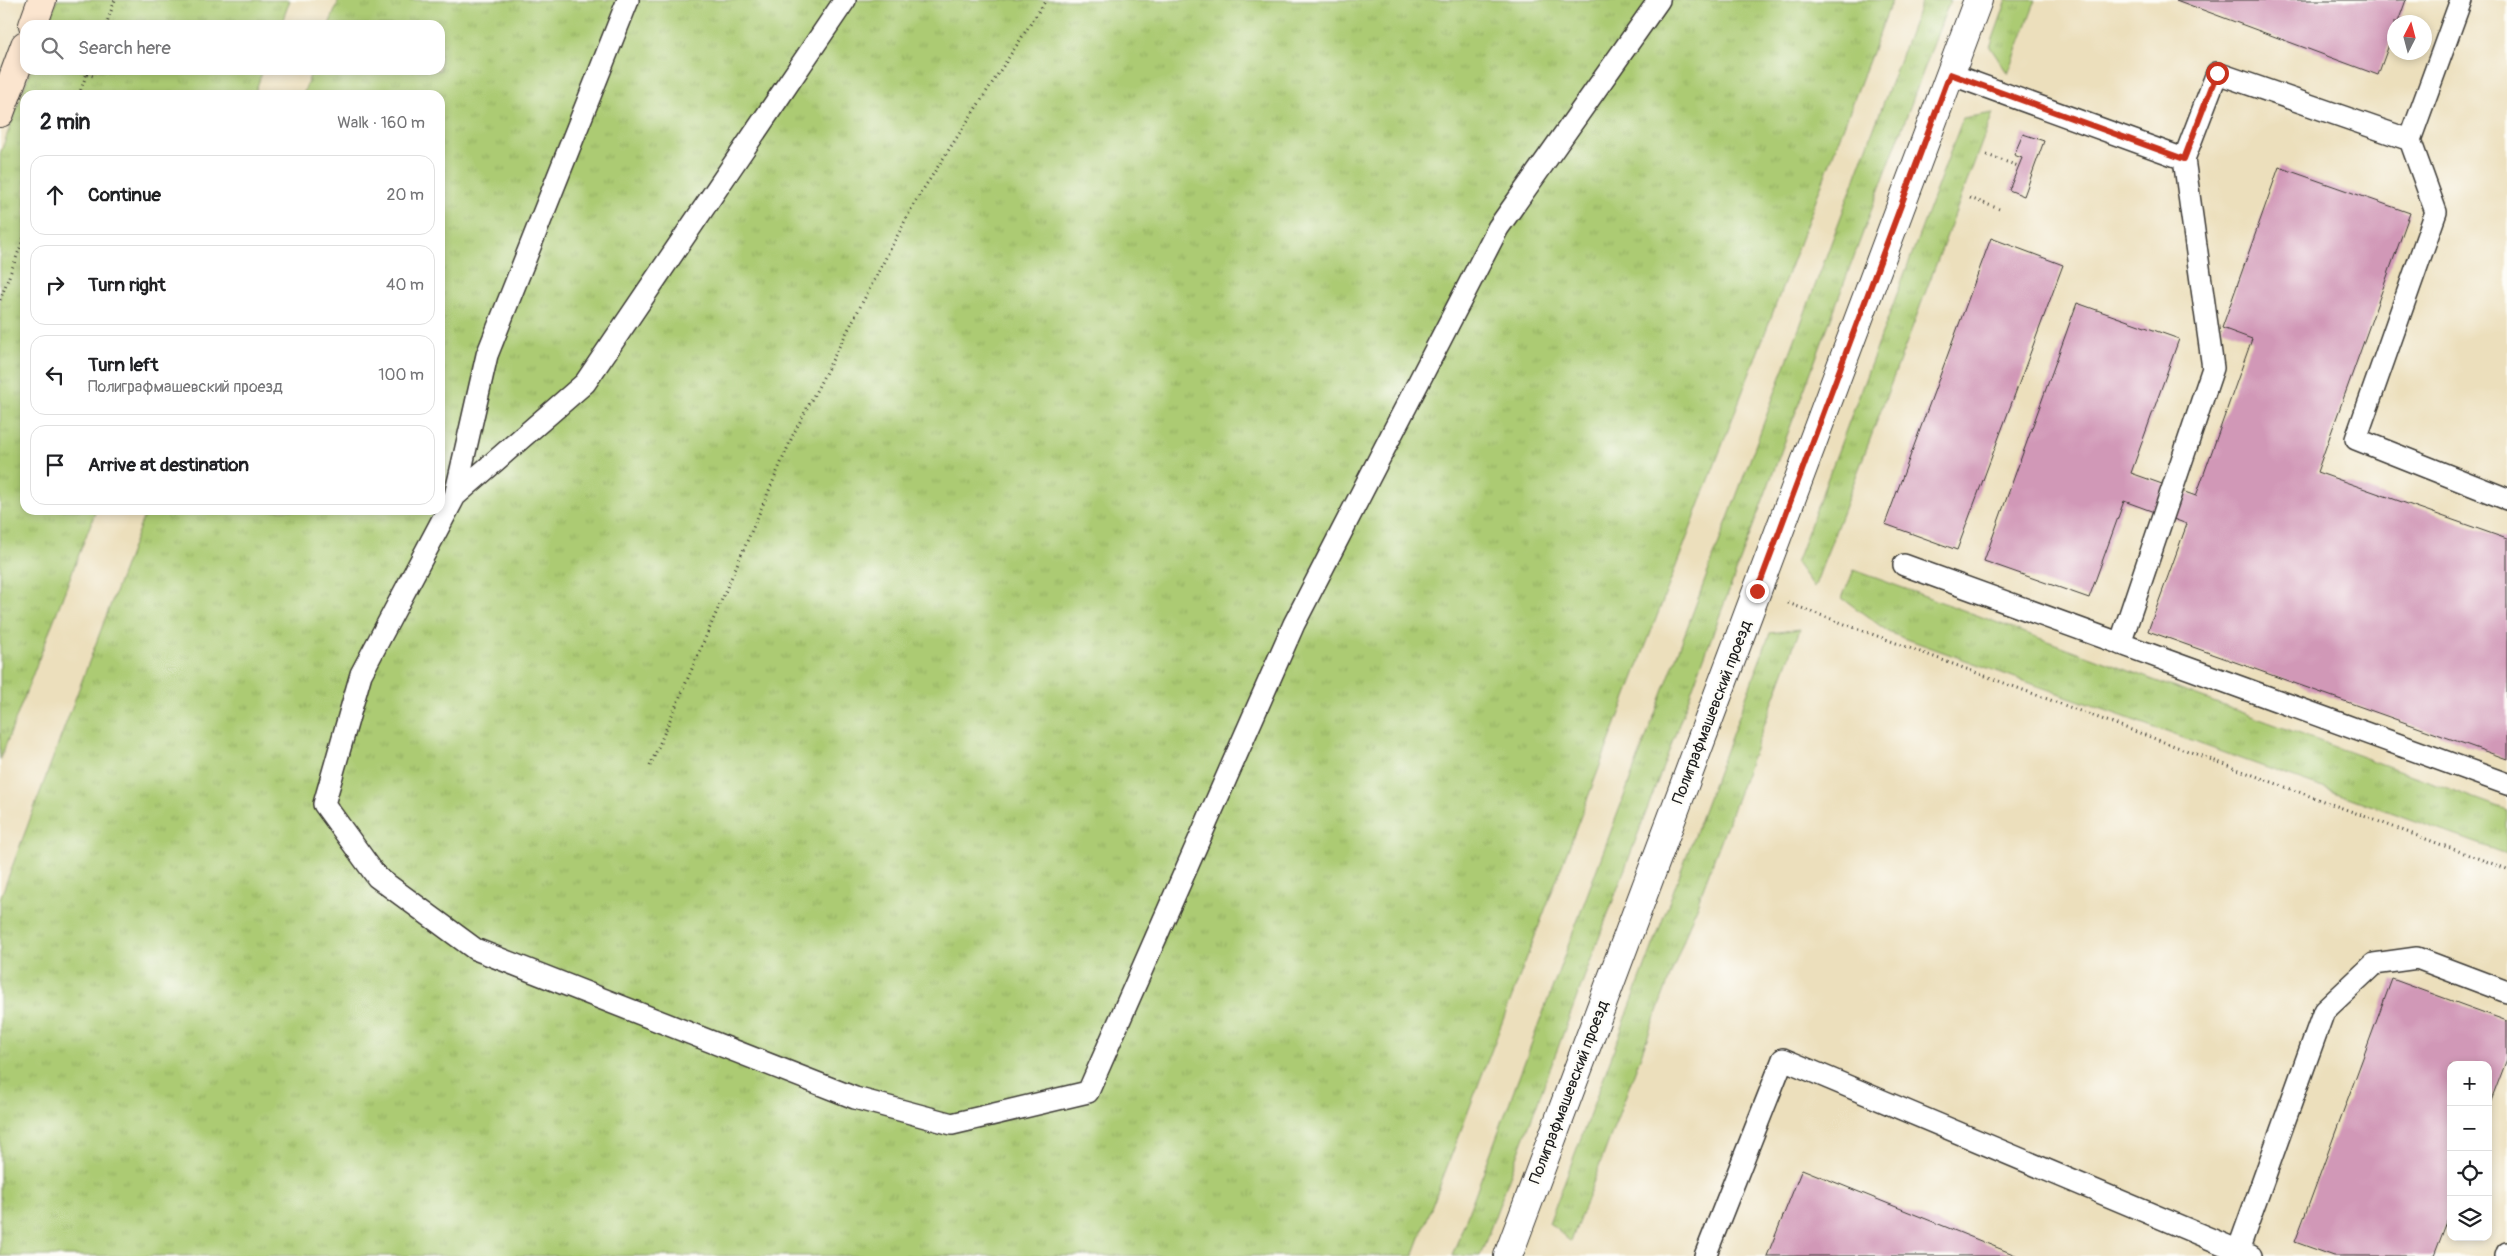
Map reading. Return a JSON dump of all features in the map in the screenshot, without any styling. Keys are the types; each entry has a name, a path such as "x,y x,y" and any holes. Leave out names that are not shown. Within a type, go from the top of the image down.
{"street":[{"path":"35,20 42,0"},
{"name":"Полиграфмашевский проезд","path":"1510,1255 1978,0"},
{"path":"0,113 20,59"}],"lane":[{"path":"445,515 455,496 487,356 628,0"},
{"path":"455,496 585,382 846,0"},
{"path":"445,515 361,674 324,804 377,877 475,949 855,1098 952,1124 1088,1092 1294,624 1498,228 1659,0"},
{"path":"2461,0 2410,140 2436,212 2356,439 2507,499"},
{"path":"2120,644 2213,368 2184,159 2217,73 2410,140"},
{"path":"1950,74 2184,159"},
{"path":"1904,565 2507,784"},
{"path":"1705,1256 1783,1059 2242,1254 2324,1011 2331,1004 2374,964 2417,958 2507,992"}],"path":[{"path":"108,20 115,0"},
{"path":"650,766 794,434 915,202 1046,0"},
{"path":"81,90 87,75"},
{"path":"1987,155 2018,166"},
{"path":"1970,198 2002,210"},
{"path":"0,300 20,248"},
{"path":"1757,591 2507,869"}],"green space":[{"path":"57,0 290,0 283,20 50,20"},
{"path":"339,0 1892,0 1413,1256 0,1256 0,899 144,515 445,515 445,90 305,90 310,75 445,75 445,20 331,20"},
{"path":"1922,0 1950,0 1480,1256 1452,1256"},
{"path":"2007,0 2036,0 2008,74 1990,47"},
{"path":"29,75 261,75 256,90 24,90"},
{"path":"20,100 20,515 94,515 0,760 0,154"},
{"path":"1993,113 1814,588 1796,563 1963,118"},
{"path":"1854,570 2507,810 2507,854 1890,633 1842,598"},
{"path":"1800,629 1571,1242 1549,1223 1770,633"}],"building":[{"path":"2176,0 2406,0 2401,15 2387,15 2387,50 2378,75"},
{"path":"2023,134 2044,141 2024,196 2009,190 2022,158 2014,155"},
{"path":"2279,167 2410,213 2317,472 2507,539 2507,759 2148,631 2187,524 2124,501 2089,598 1984,561 2077,303 2179,339 2131,473 2196,496 2252,339 2222,328"},
{"path":"1991,238 2063,265 1957,550 1885,524"},
{"path":"2392,979 2507,1021 2507,1059 2492,1098 2492,1061 2447,1061 2447,1222 2434,1256 2334,1256 2295,1242"},
{"path":"1802,1169 2018,1256 1767,1256"}],"route":[{"path":"1757,591 1950,74 2184,159 2217,73"}]}
